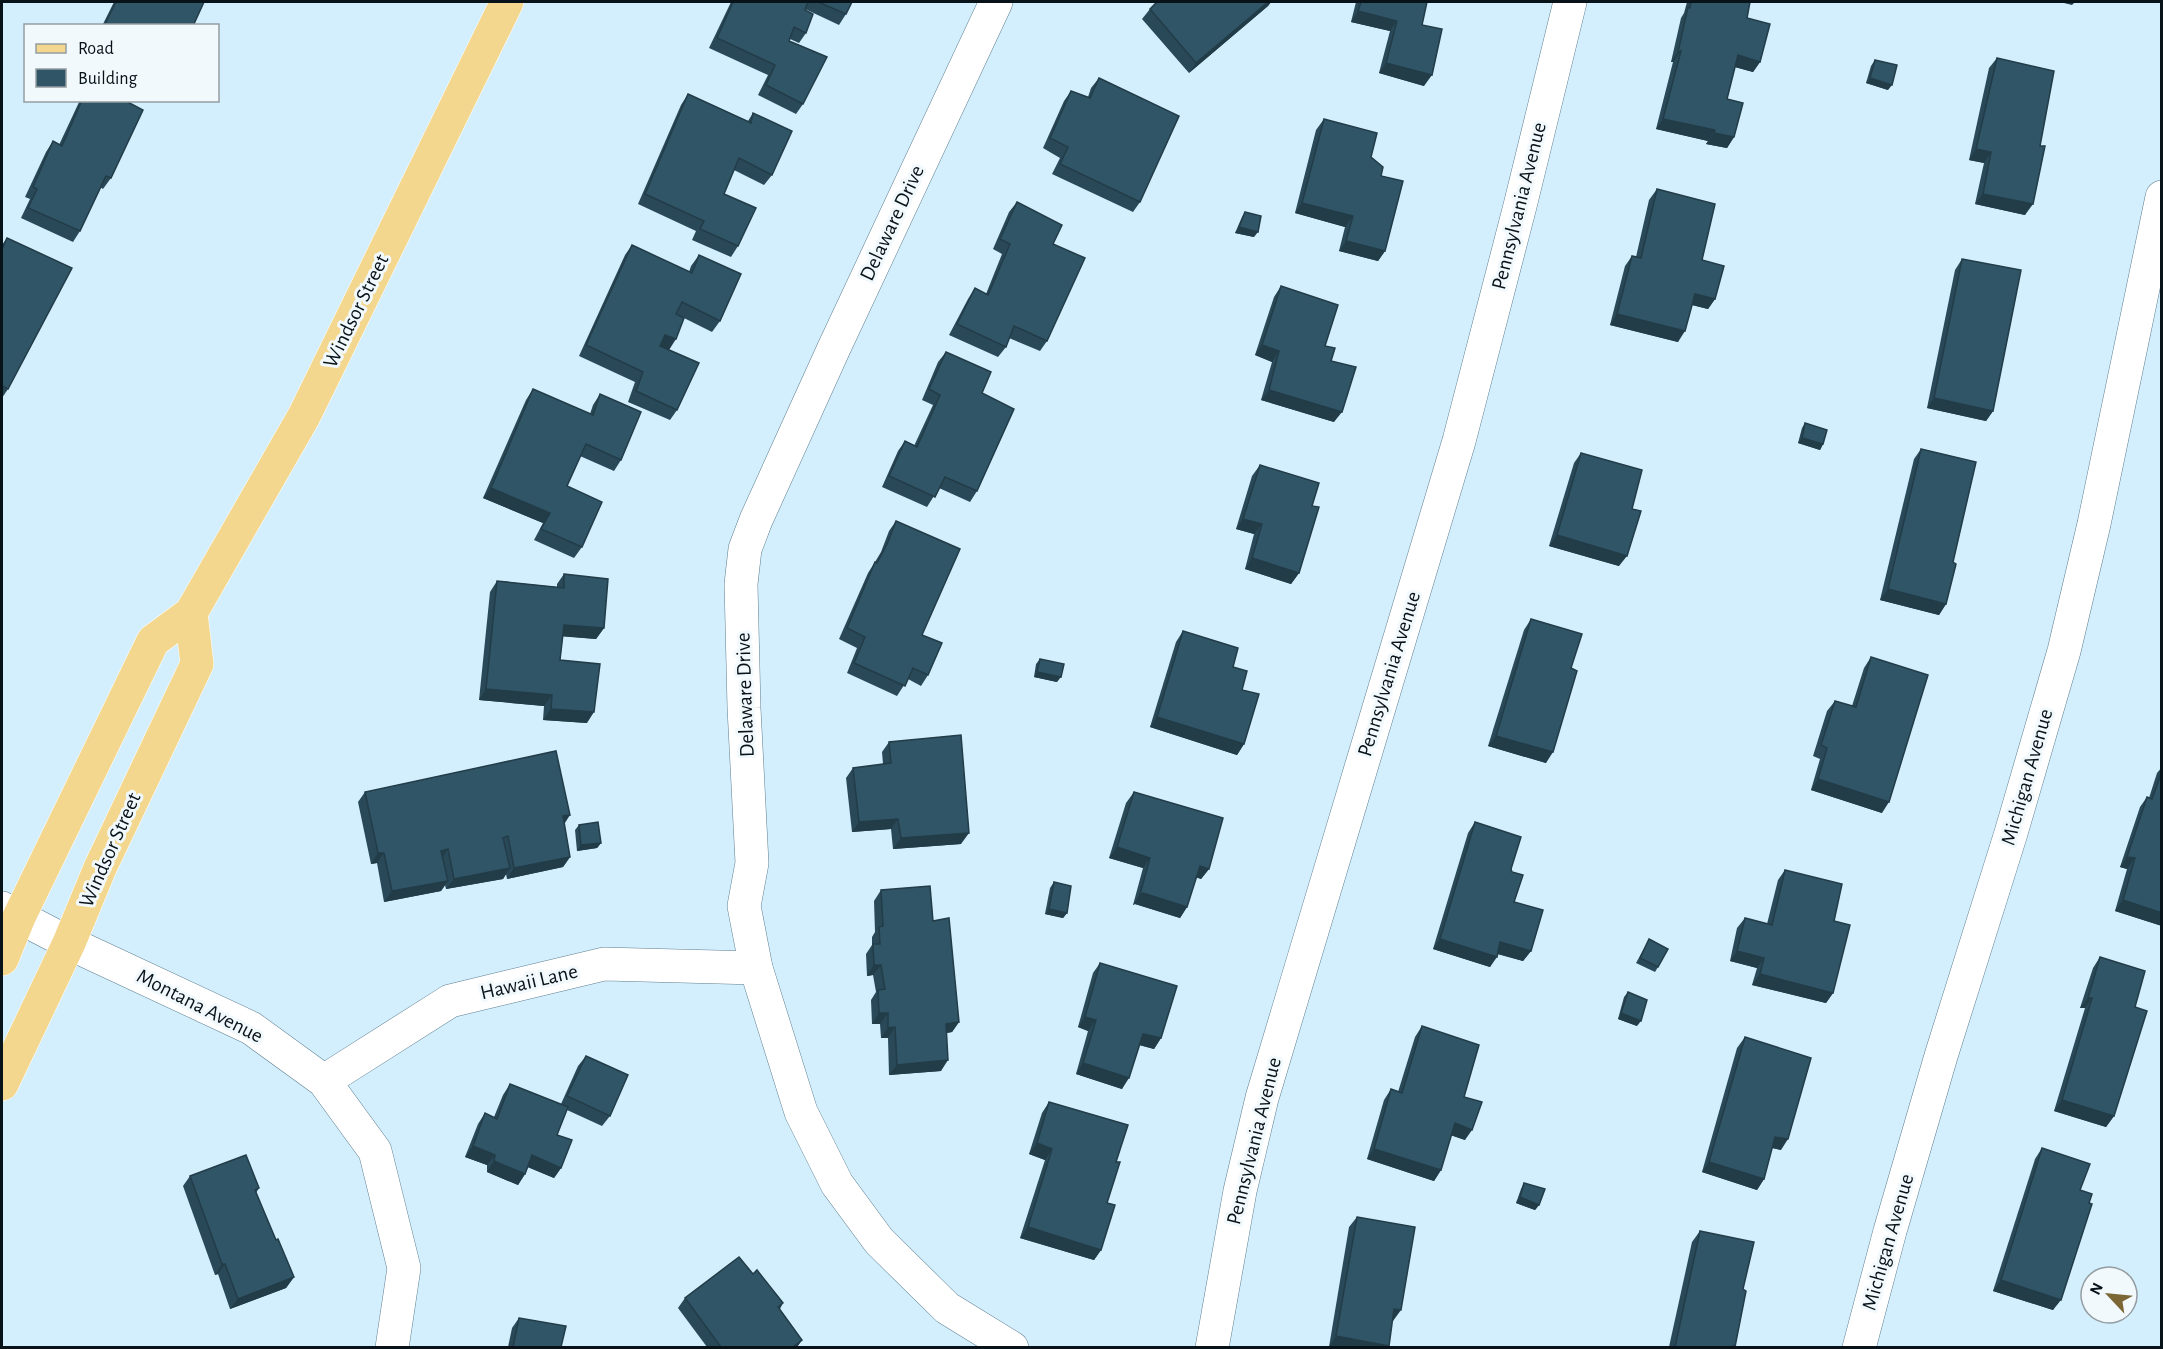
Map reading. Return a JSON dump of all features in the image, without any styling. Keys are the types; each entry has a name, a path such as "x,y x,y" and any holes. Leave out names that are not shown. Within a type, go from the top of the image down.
{"main road":[{"name":"Windsor Street","path":"2,960 10,913 153,641 191,613 304,416 507,2"},
{"name":"Windsor Street","path":"2,1084 69,943 100,868 197,664 191,613"}],"street":[{"name":"Delaware Drive","path":"996,2 834,348 745,549 741,584 744,708 752,864 744,906 756,968 801,1112 837,1184 879,1241 947,1308 1012,1347"},
{"name":"Pennsylvania Avenue","path":"1212,1347 1240,1191 1262,1098 1459,441 1570,2"},
{"name":"Michigan Avenue","path":"1858,1347 1938,1067 2011,833 2064,651 2094,524 2162,197"},
{"name":"Montana Avenue","path":"10,913 251,1028 324,1081 375,1151 404,1268 392,1347"},
{"name":"Hawaii Lane","path":"324,1081 450,1001 604,964 756,968"}],"building":[{"path":"116,2 204,2 194,24 105,24"},
{"path":"733,2 808,2 805,10 813,14 806,33 794,27 789,41 827,57 803,104 766,85 775,65 717,38"},
{"path":"818,2 852,2 846,14"},
{"path":"1157,2 1268,2 1196,63 1150,9"},
{"path":"1361,2 1427,2 1422,25 1442,29 1432,75 1386,63 1397,21 1358,11"},
{"path":"1691,2 1750,2 1747,18 1770,24 1760,62 1738,55 1727,99 1743,103 1734,137 1714,133 1715,130 1663,119"},
{"path":"1997,58 2054,71 2040,146 2045,146 2033,204 1983,194 1991,152 1976,149"},
{"path":"1875,60 1897,65 1892,85 1870,78"},
{"path":"1099,78 1179,116 1140,202 1060,164 1068,147 1050,138 1071,91 1090,98"},
{"path":"688,94 751,123 753,113 792,131 772,175 739,158 724,194 756,208 738,246 700,229 704,221 645,194"},
{"path":"81,102 128,102 143,110 111,178 106,176 80,231 28,208 37,189 33,187 53,141 62,146"},
{"path":"1324,119 1377,133 1371,157 1383,167 1381,176 1403,181 1385,251 1346,241 1353,216 1302,203"},
{"path":"1657,189 1715,204 1702,260 1724,266 1715,299 1695,294 1685,331 1617,314 1632,256 1641,258"},
{"path":"1017,202 1062,225 1053,244 1085,258 1047,341 1014,326 1006,347 957,324 975,288 988,295 1010,244 1000,239"},
{"path":"1245,212 1261,216 1258,232 1239,227"},
{"path":"7,238 72,268 8,389 2,386 2,249"},
{"path":"632,245 692,273 699,255 741,274 720,321 682,302 676,314 684,318 676,339 665,335 660,346 699,363 677,410 636,391 643,372 586,345"},
{"path":"1962,259 2021,270 1993,411 1934,398"},
{"path":"1281,286 1338,305 1325,346 1335,348 1331,361 1356,367 1342,412 1269,390 1279,351 1262,345"},
{"path":"946,352 991,372 982,393 1014,409 977,491 945,477 935,497 889,476 905,441 917,447 940,395 929,389"},
{"path":"533,389 593,415 600,394 641,412 621,460 586,444 567,486 602,502 582,547 541,529 550,513 491,488"},
{"path":"1805,423 1827,430 1823,444 1802,438"},
{"path":"1921,449 1976,462 1953,562 1956,564 1946,604 1888,589"},
{"path":"1581,453 1642,470 1632,509 1641,511 1627,556 1557,535"},
{"path":"1260,465 1319,483 1312,506 1319,507 1299,573 1252,558 1262,524 1243,519"},
{"path":"896,521 960,549 922,635 942,643 928,675 913,668 905,686 854,663 865,637 847,628 875,562 877,563 888,542"},
{"path":"564,574 608,579 604,628 564,625 560,660 600,664 594,712 551,709 552,695 486,689 497,581 564,588"},
{"path":"1531,619 1582,634 1571,668 1577,671 1553,752 1496,736"},
{"path":"1183,631 1238,648 1233,667 1247,671 1242,690 1259,694 1244,744 1157,717"},
{"path":"1871,657 1928,675 1889,802 1818,779 1827,748 1821,745 1835,701 1856,707"},
{"path":"1040,659 1064,664 1061,677 1037,672"},
{"path":"961,735 969,833 901,838 898,819 859,822 853,768 891,763 889,742"},
{"path":"556,751 570,815 563,816 570,857 514,868 508,836 503,838 510,868 454,879 448,849 441,851 448,881 392,891 384,853 378,853 365,792"},
{"path":"2162,771 2162,913 2123,900 2135,858 2127,857 2147,797 2152,799"},
{"path":"1134,792 1223,818 1209,869 1200,866 1187,907 1140,894 1150,858 1117,847"},
{"path":"598,822 601,843 581,845 579,825"},
{"path":"1475,822 1521,837 1511,869 1512,872 1523,875 1514,902 1543,910 1531,951 1500,942 1497,957 1440,939"},
{"path":"1785,870 1842,884 1834,921 1850,925 1833,993 1760,974 1764,958 1737,951 1745,918 1772,925"},
{"path":"1054,882 1071,886 1067,913 1049,909"},
{"path":"930,886 933,921 949,918 959,1022 946,1024 948,1060 897,1065 895,1027 888,1028 888,1013 879,1013 878,990 885,989 881,965 874,965 873,944 880,944 879,927 883,926 881,890"},
{"path":"1649,939 1668,949 1658,967 1640,958"},
{"path":"2100,957 2145,971 2135,1007 2147,1011 2114,1116 2062,1100 2092,998 2088,998"},
{"path":"1100,963 1177,986 1161,1038 1143,1034 1129,1078 1083,1063 1096,1020 1085,1017"},
{"path":"1628,992 1647,1000 1641,1021 1621,1013"},
{"path":"1422,1026 1479,1045 1464,1097 1482,1102 1472,1130 1455,1123 1441,1170 1374,1149 1391,1089 1402,1093"},
{"path":"1745,1037 1811,1058 1788,1139 1775,1137 1764,1179 1709,1162"},
{"path":"586,1056 628,1075 610,1116 567,1096"},
{"path":"510,1084 568,1107 557,1135 572,1140 561,1168 532,1155 525,1174 494,1161 495,1155 473,1146 485,1113 497,1119"},
{"path":"1049,1102 1128,1125 1116,1162 1120,1162 1107,1203 1115,1205 1101,1250 1028,1227 1052,1149 1037,1143"},
{"path":"2042,1148 2090,1164 2080,1190 2092,1194 2089,1203 2092,1204 2061,1300 2001,1280"},
{"path":"246,1155 259,1188 255,1190 294,1277 238,1299 225,1264 222,1264 190,1176"},
{"path":"1524,1183 1545,1189 1539,1205 1520,1197"},
{"path":"1357,1217 1415,1227 1401,1310 1394,1309 1389,1346 1336,1336"},
{"path":"1700,1231 1754,1242 1743,1289 1746,1291 1735,1347 1675,1347"},
{"path":"739,1257 753,1274 757,1270 783,1303 778,1307 802,1340 793,1347 721,1347 685,1298"},
{"path":"519,1318 566,1326 561,1347 513,1347"}]}
